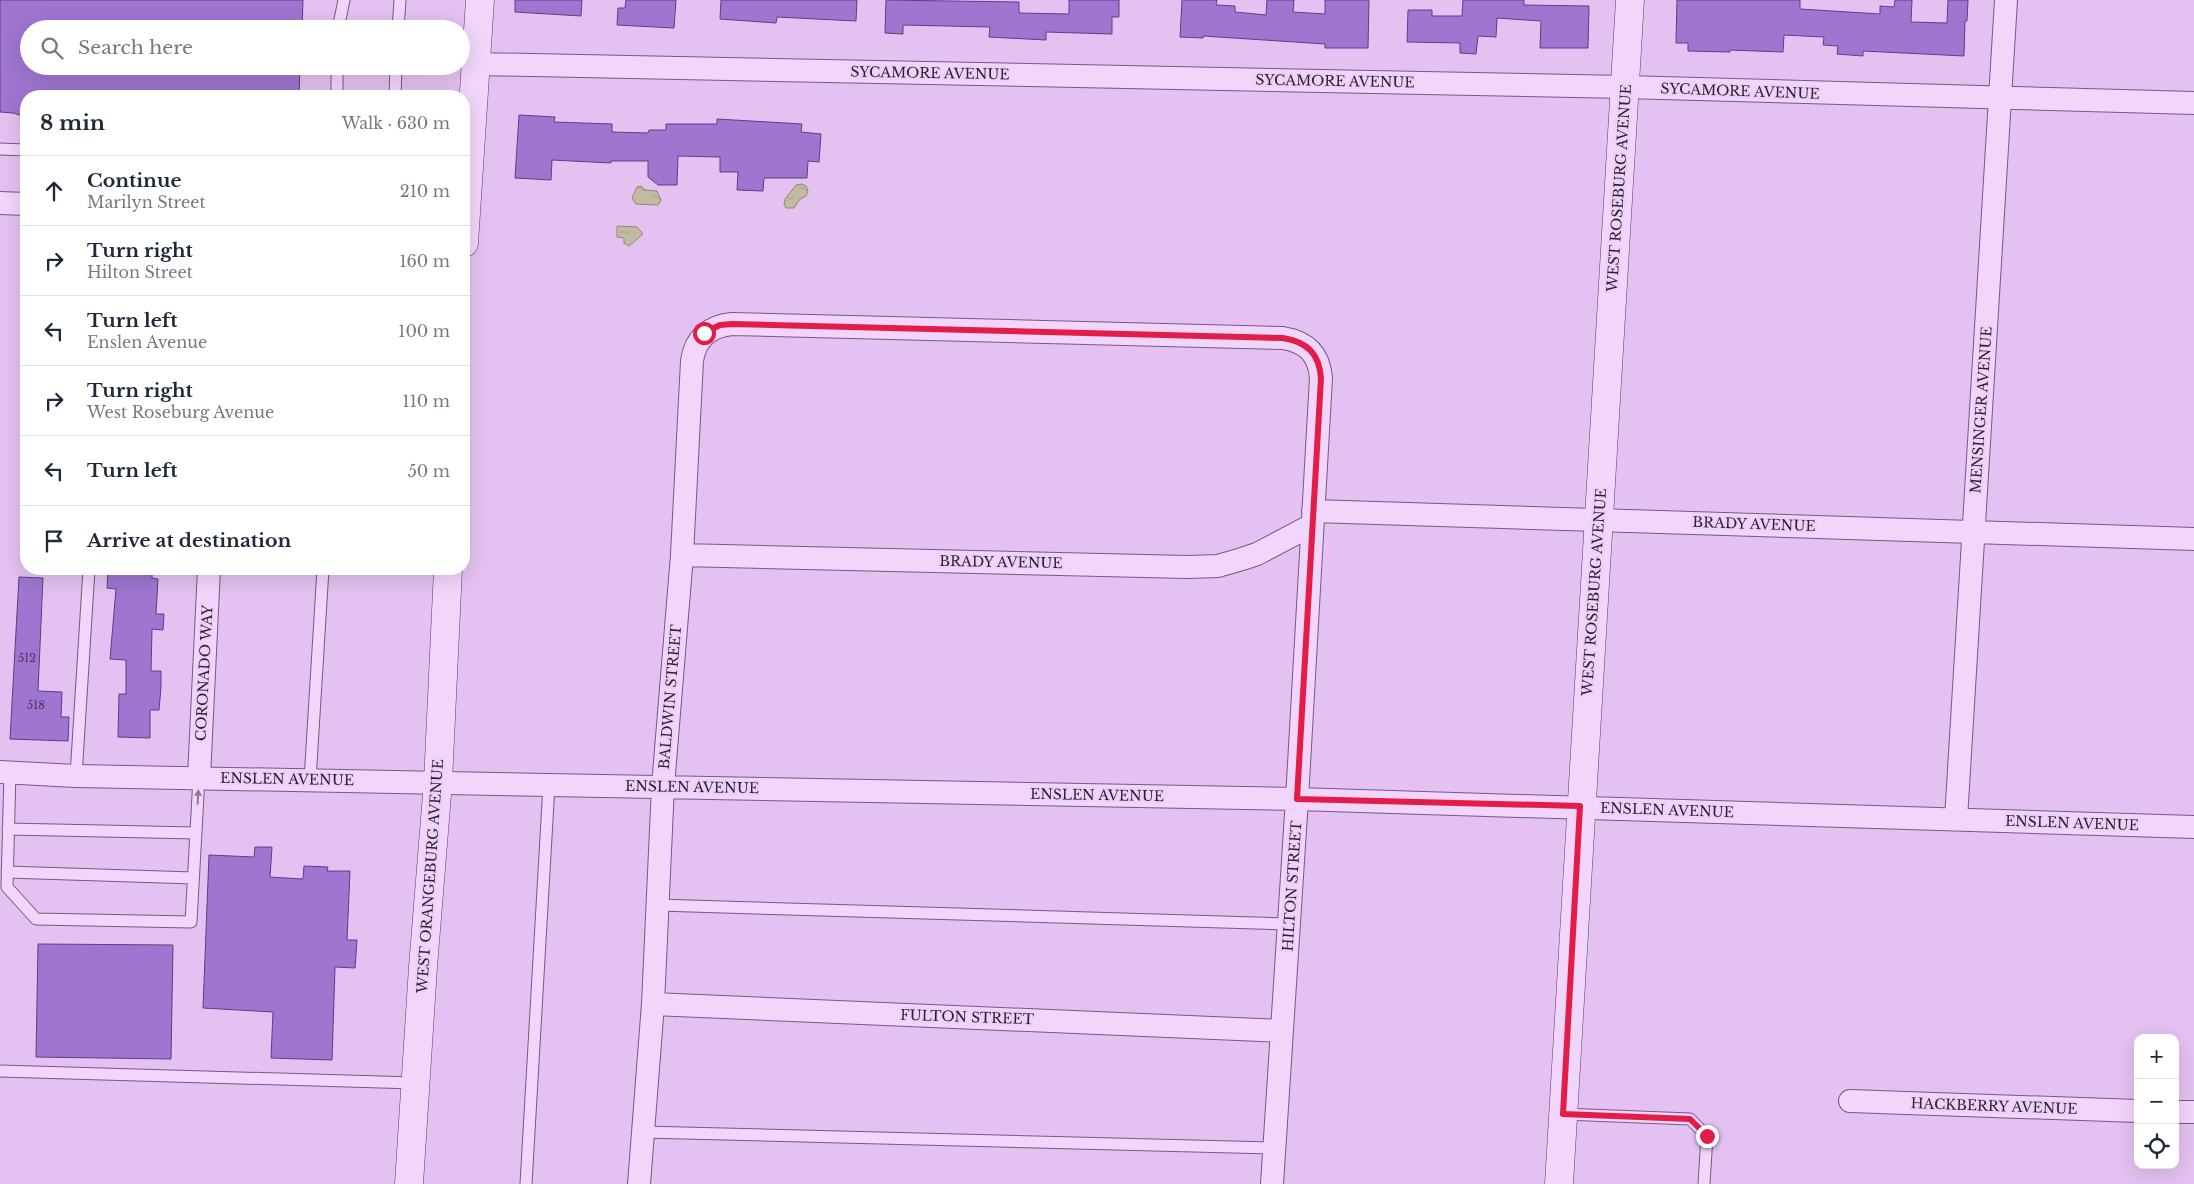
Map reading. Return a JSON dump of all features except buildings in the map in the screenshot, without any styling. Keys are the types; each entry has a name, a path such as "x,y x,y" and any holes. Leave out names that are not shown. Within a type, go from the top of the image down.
{"street":[{"path":"470,151 480,0"},
{"name":"WEST ROSEBURG AVENUE","path":"1559,1184 1580,806 1630,0"},
{"name":"MENSINGER AVENUE","path":"1956,819 2006,0"},
{"name":"SYCAMORE AVENUE","path":"477,64 1625,87 2194,103"},
{"path":"0,203 20,204"},
{"name":"HILTON STREET","path":"704,333 720,325 732,324 1283,338 1296,340 1310,350 1317,359 1321,378 1297,799 1272,1184"},
{"name":"BALDWIN STREET","path":"639,1184 658,905 663,786 682,555 692,361 697,343 704,333"},
{"name":"BRADY AVENUE","path":"682,555 1187,567 1218,566 1257,554 1313,518 1598,519 1974,533 2194,538"},
{"name":"CORONADO WAY","path":"199,777 209,575"},
{"name":"WEST ORANGEBURG AVENUE","path":"409,1184 438,782 448,575"},
{"name":"ENSLEN AVENUE","path":"5,772 76,776 1297,799 1580,806 2194,826"},
{"name":"FULTON STREET","path":"652,1004 1282,1030"},
{"name":"HACKBERRY AVENUE","path":"1850,1101 2134,1111"},
{"path":"2179,1112 2194,1112"}],"lane":[{"path":"340,20 344,0"},
{"path":"399,20 400,0"},
{"path":"337,75 337,90"},
{"path":"395,90 396,75"},
{"path":"0,149 20,150"},
{"path":"76,776 89,575"},
{"path":"310,780 323,575"},
{"path":"5,772 9,808 7,887 36,919 191,922 199,777"},
{"path":"526,1184 549,785"},
{"path":"8,829 196,833"},
{"path":"8,872 194,878"},
{"path":"658,905 1289,924"},
{"path":"0,1071 415,1083"},
{"path":"1563,1114 1690,1119 1707,1136 1704,1184"},
{"path":"643,1132 1275,1148"}],"water":[{"path":"802,184 806,186 808,191 806,196 800,199 794,208 786,208 784,205 785,199 796,185"},
{"path":"641,186 645,190 657,191 661,200 658,205 636,204 632,198 637,187"},
{"path":"617,226 637,227 643,234 629,246 624,243 624,238 617,237"}],"route":[{"path":"704,333 720,325 732,324 1283,338 1296,340 1303,344 1317,359 1321,378 1297,799 1580,806 1563,1114 1690,1119 1707,1136"}]}
